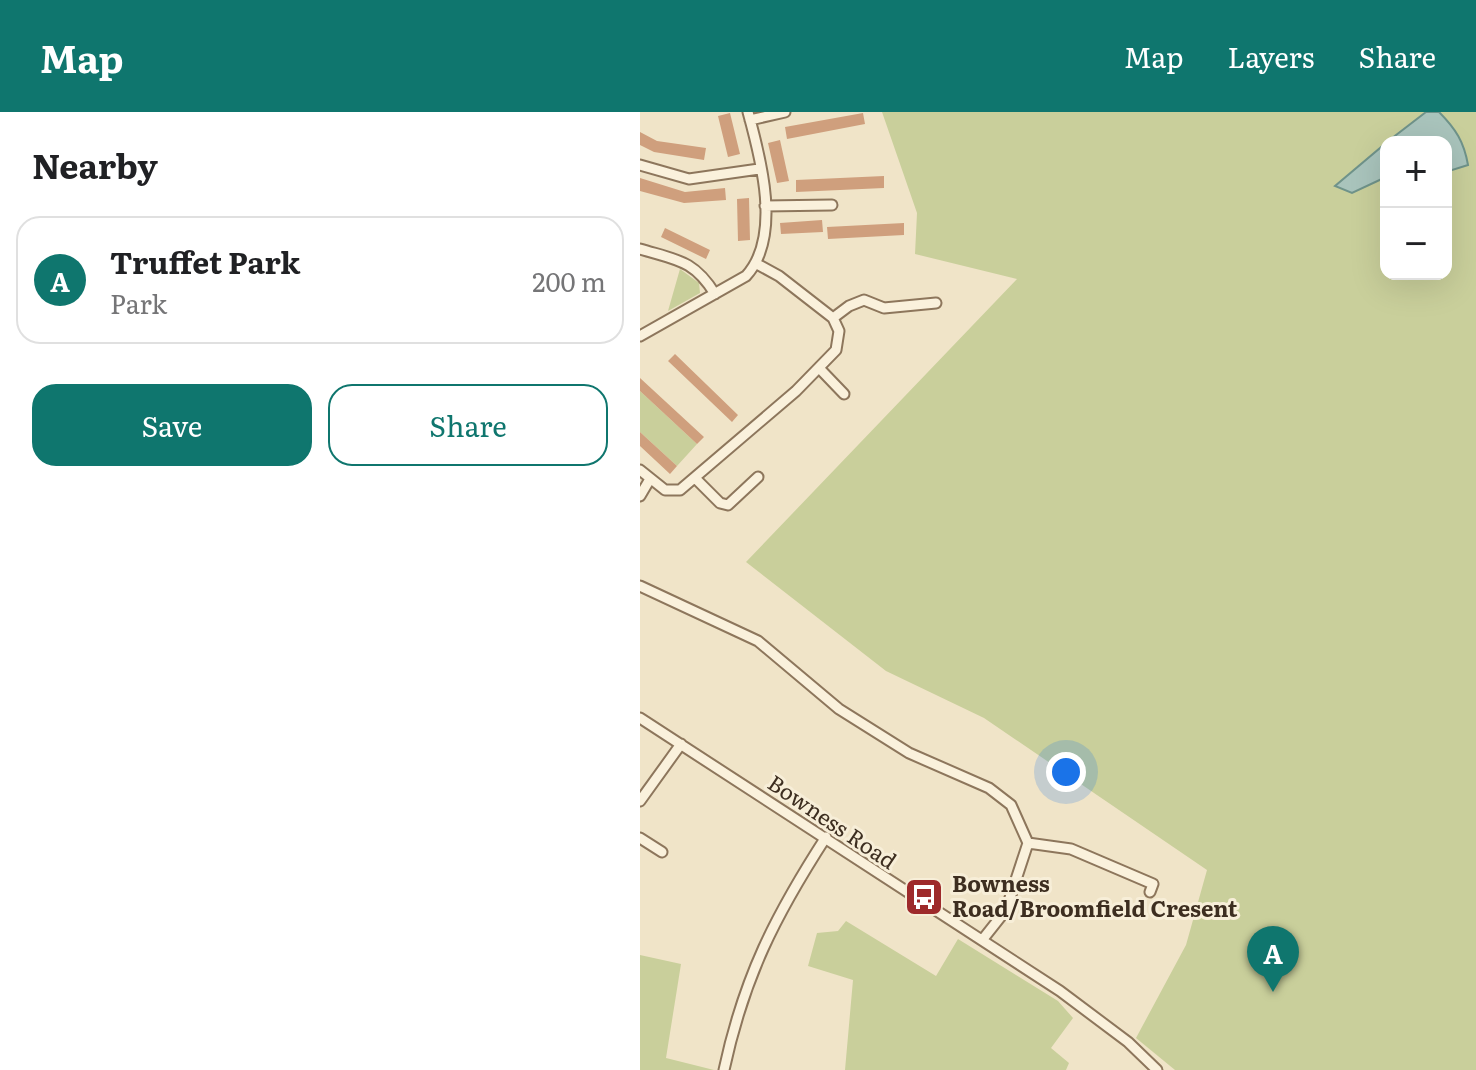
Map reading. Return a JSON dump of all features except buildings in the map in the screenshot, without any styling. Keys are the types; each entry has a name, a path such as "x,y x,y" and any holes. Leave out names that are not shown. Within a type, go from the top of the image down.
{"street":[{"path":"640,336 746,276 757,264 762,252 765,206 749,116 785,112"},
{"path":"640,165 689,179 759,169"},
{"path":"765,206 832,205"},
{"path":"640,249 682,261 701,272 715,294"},
{"path":"640,470 665,490 680,490 820,369 836,350 839,331 833,318 779,276 757,264"},
{"path":"833,318 864,300 884,308 936,303"},
{"path":"820,369 844,394"},
{"path":"695,478 720,503 728,505 758,477"},
{"path":"640,496 650,479"},
{"path":"640,586 758,641 839,709 909,753 989,788 1011,805 1028,843 1006,910 983,939"},
{"name":"Bowness Road","path":"640,718 826,837 876,874 983,939 1083,1008 1157,1070"},
{"path":"640,801 681,744"},
{"path":"724,1070 735,1018 769,929 826,837"},
{"path":"640,838 662,852"},
{"path":"1028,843 1071,849 1153,884 1150,892"}],"green space":[{"path":"882,112 1476,112 1476,1070 1175,1070 1136,1038 1186,945 1207,870 984,718 886,671 746,562 1017,279 915,254 917,213"},
{"path":"680,269 699,283 700,293 668,311"},
{"path":"640,391 697,444 677,466 640,432"},
{"path":"846,921 936,976 958,939 1058,1001 1073,1018 1051,1048 1069,1063 1066,1070 845,1070 853,980 808,966 817,933 838,931"},
{"path":"640,955 681,964 666,1058 714,1070 640,1070"}],"water":[{"path":"1426,112 1439,112 1462,143 1468,165 1452,170 1452,136 1395,136"},
{"path":"1380,148 1380,180 1352,193 1335,186"}],"place":[{"name":"Bowness Road/Broomfield Cresent","path":"924,897"},
{"name":"Truffet Park","path":"1273,992"}]}
